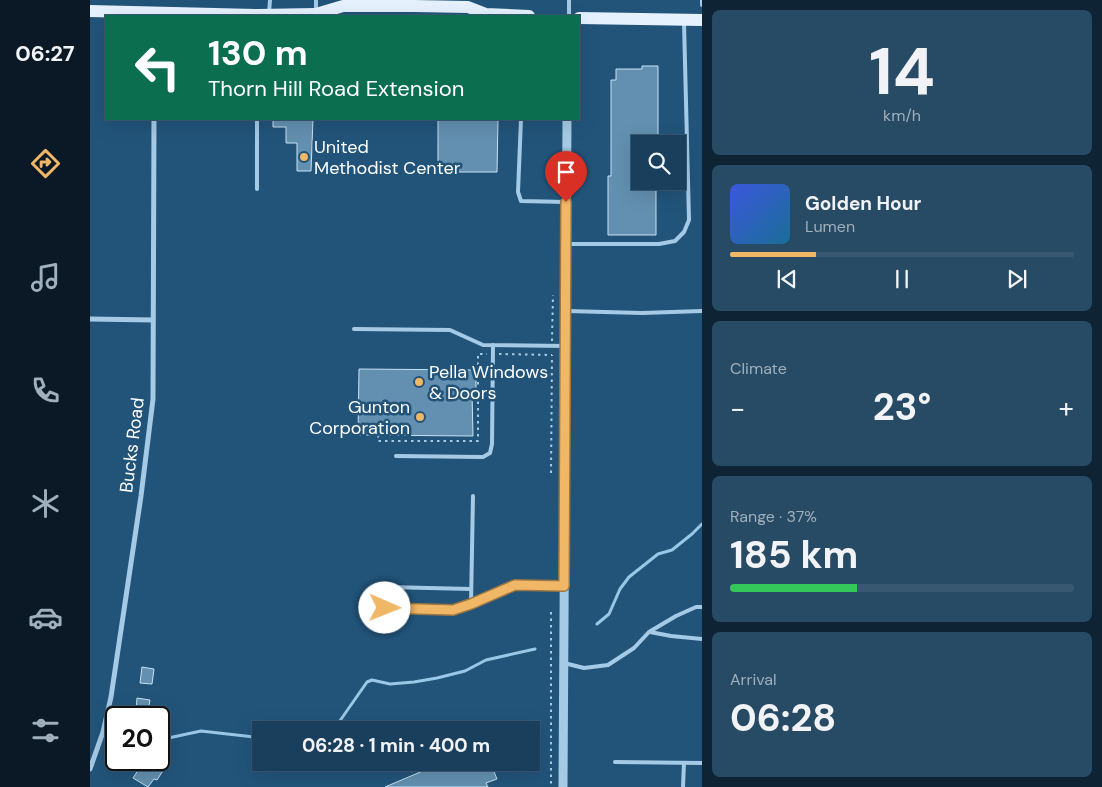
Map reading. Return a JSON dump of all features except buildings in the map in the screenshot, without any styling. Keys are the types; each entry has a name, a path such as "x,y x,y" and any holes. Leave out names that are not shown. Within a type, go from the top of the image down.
{"main road":[{"path":"90,11 155,15 320,15 344,6 387,6 468,7 483,15"},
{"path":"580,18 702,20"}],"street":[{"name":"Bucks Road","path":"90,769 103,732 111,697 141,496 152,399 154,120"},
{"path":"563,787 567,120"},
{"path":"90,319 152,320"}],"lane":[{"path":"261,15 270,0"},
{"path":"316,0 320,15"},
{"path":"569,0 569,15"},
{"path":"702,0 702,5"},
{"path":"566,244 659,244 674,241 684,232 689,220 684,20"},
{"path":"257,120 257,189"},
{"path":"520,120 518,192 521,201 566,202"},
{"path":"566,311 702,312"},
{"path":"354,329 450,330 475,342 493,346 565,346"},
{"path":"396,456 483,457 490,452 492,444 493,346"},
{"path":"471,604 473,496"},
{"path":"472,589 386,587 385,608 453,610 515,585 564,586"},
{"path":"564,662 584,668 608,666 634,648 649,632 676,616 696,607 702,607"},
{"path":"649,632 702,639"},
{"path":"615,762 702,763"},
{"path":"683,787 684,763"}],"path":[{"path":"552,345 553,295"},
{"path":"378,435 378,441 478,441 478,354 552,355 551,473"},
{"path":"550,612 551,787"}],"waterway":[{"path":"597,624 609,614 620,589 629,577 658,554 672,550 702,524"},
{"path":"340,721 367,682 372,680 390,684 437,678 465,671 486,660 535,649"},
{"path":"170,738 201,731 252,737"}],"place":[{"name":"United Methodist Center","path":"304,157"},
{"name":"Pella Windows & Doors","path":"419,382"},
{"name":"Gunton Corporation","path":"420,417"}],"route":[{"path":"385,608 453,610 515,585 564,586 566,202"}]}
